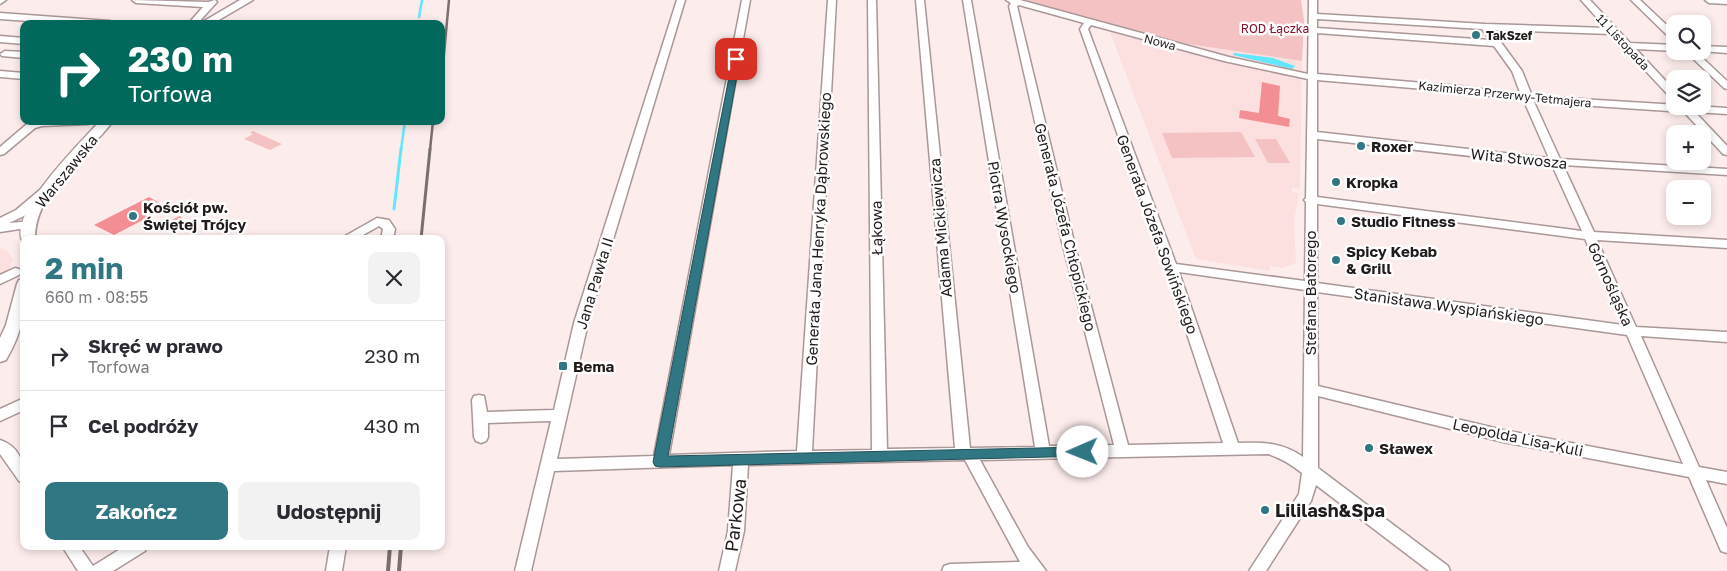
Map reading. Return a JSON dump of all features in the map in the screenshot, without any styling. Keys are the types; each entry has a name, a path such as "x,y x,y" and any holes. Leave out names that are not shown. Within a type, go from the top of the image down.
{"main road":[{"path":"211,20 248,0"},
{"name":"Warszawska","path":"29,224 38,204 52,185 104,125"},
{"path":"28,235 29,224"},
{"path":"0,356 14,323 19,278"}],"street":[{"path":"136,0 212,2"},
{"name":"Jana Pawła II","path":"523,571 581,323 681,0"},
{"path":"660,462 746,0"},
{"name":"Generała Jana Henryka Dąbrowskiego","path":"804,457 832,0"},
{"name":"Łąkowa","path":"872,0 880,456"},
{"name":"Adama Mickiewicza","path":"920,0 940,226 966,455 1022,552 1036,570"},
{"name":"Piotra Wysockiego","path":"967,0 1043,453"},
{"name":"Stefana Batorego","path":"1258,571 1306,496 1310,480 1310,200 1313,0"},
{"name":"11 Listopada","path":"1579,0 1591,9"},
{"name":"11 Listopada","path":"1584,0 1666,88"},
{"path":"1635,0 1666,29"},
{"path":"1709,0 1727,1"},
{"name":"Nowa","path":"1013,1 1259,68 1313,77"},
{"name":"Generała Józefa Chłopickiego","path":"1013,1 1068,242 1123,452"},
{"path":"212,2 213,9 225,12"},
{"path":"196,20 212,2"},
{"path":"0,16 55,20"},
{"path":"1313,16 1485,27 1612,31"},
{"name":"Generała Józefa Sowińskiego","path":"1089,22 1084,29 1171,267 1233,450"},
{"name":"Górnośląska","path":"1485,27 1517,71 1537,123 1589,235 1727,546"},
{"path":"1313,30 1496,43"},
{"path":"0,39 20,41"},
{"path":"1626,46 1666,48"},
{"path":"1711,49 1727,50"},
{"path":"5,54 20,55"},
{"path":"1699,60 1727,86"},
{"path":"0,74 20,76"},
{"name":"Kazimierza Przerwy-Tetmajera","path":"1313,77 1460,89 1553,102 1666,106"},
{"name":"Kazimierza Przerwy-Tetmajera","path":"1711,110 1727,111"},
{"path":"1692,115 1727,152"},
{"path":"0,152 34,125"},
{"name":"Wita Stwosza","path":"1312,135 1556,163 1727,172"},
{"path":"0,223 20,213 52,185"},
{"path":"1310,200 1589,235 1727,244"},
{"path":"353,235 377,222 385,223 388,226 387,235"},
{"path":"0,228 29,224"},
{"name":"Stanisława Wyspiańskiego","path":"1171,267 1632,331 1727,337"},
{"path":"0,280 19,278"},
{"name":"Leopolda Lisa-Kuli","path":"1310,389 1503,436 1727,478"},
{"path":"479,400 481,437"},
{"path":"0,415 20,405"},
{"path":"480,418 560,415"},
{"path":"0,446 8,452 20,471"},
{"path":"548,465 804,457 1268,448 1296,459 1442,571"},
{"name":"Parkowa","path":"727,571 736,531 741,459"},
{"path":"73,550 87,571"},
{"path":"99,571 133,550"},
{"path":"334,571 337,550"},
{"path":"950,571 1036,570"}],"shaded area":[{"path":"1115,26 1181,43 1302,61 1300,189 1292,188 1292,192 1299,193 1294,221 1296,263 1282,268 1270,266 1270,271 1196,259 1110,32"},
{"path":"0,248 6,250 13,259 9,270 0,275"}],"green space":[{"name":"ROD Łączka","path":"1021,0 1301,0 1304,20 1302,61 1181,43"},
{"path":"253,131 282,144 270,150 244,139 253,134 250,133"},
{"path":"1241,132 1255,157 1172,158 1162,133"},
{"path":"1255,139 1276,139 1290,163 1268,163"}],"water":[{"path":"1234,53 1273,58 1295,66 1292,69 1233,55"}],"building":[{"path":"1262,82 1280,86 1278,116 1290,119 1289,127 1239,118 1240,110 1259,113"},
{"name":"Kościół pw. Świętej Trójcy","path":"149,197 165,206 114,235 94,225"},
{"path":"180,216 186,222 171,229 165,223"}],"waterway":[{"path":"419,17 422,0"},
{"path":"401,150 404,125"},
{"path":"394,209 401,149"}],"railway":[{"path":"445,43 449,0"},
{"path":"430,150 433,125"},
{"path":"421,235 430,149"},
{"path":"388,571 390,550"},
{"path":"399,571 401,550"}],"place":[{"name":"TakSzef","path":"1476,35"},
{"name":"Roxer","path":"1361,146"},
{"name":"Kropka","path":"1336,182"},
{"name":"Kościół pw. Świętej Trójcy","path":"133,216"},
{"name":"Studio Fitness","path":"1341,221"},
{"name":"Spicy Kebab & Grill","path":"1336,260"},
{"name":"Bema","path":"563,366"},
{"name":"Sławex","path":"1369,448"},
{"name":"Lililash&Spa","path":"1265,510"}],"route":[{"path":"736,59 668,429 660,462 804,457 1083,452"}]}
